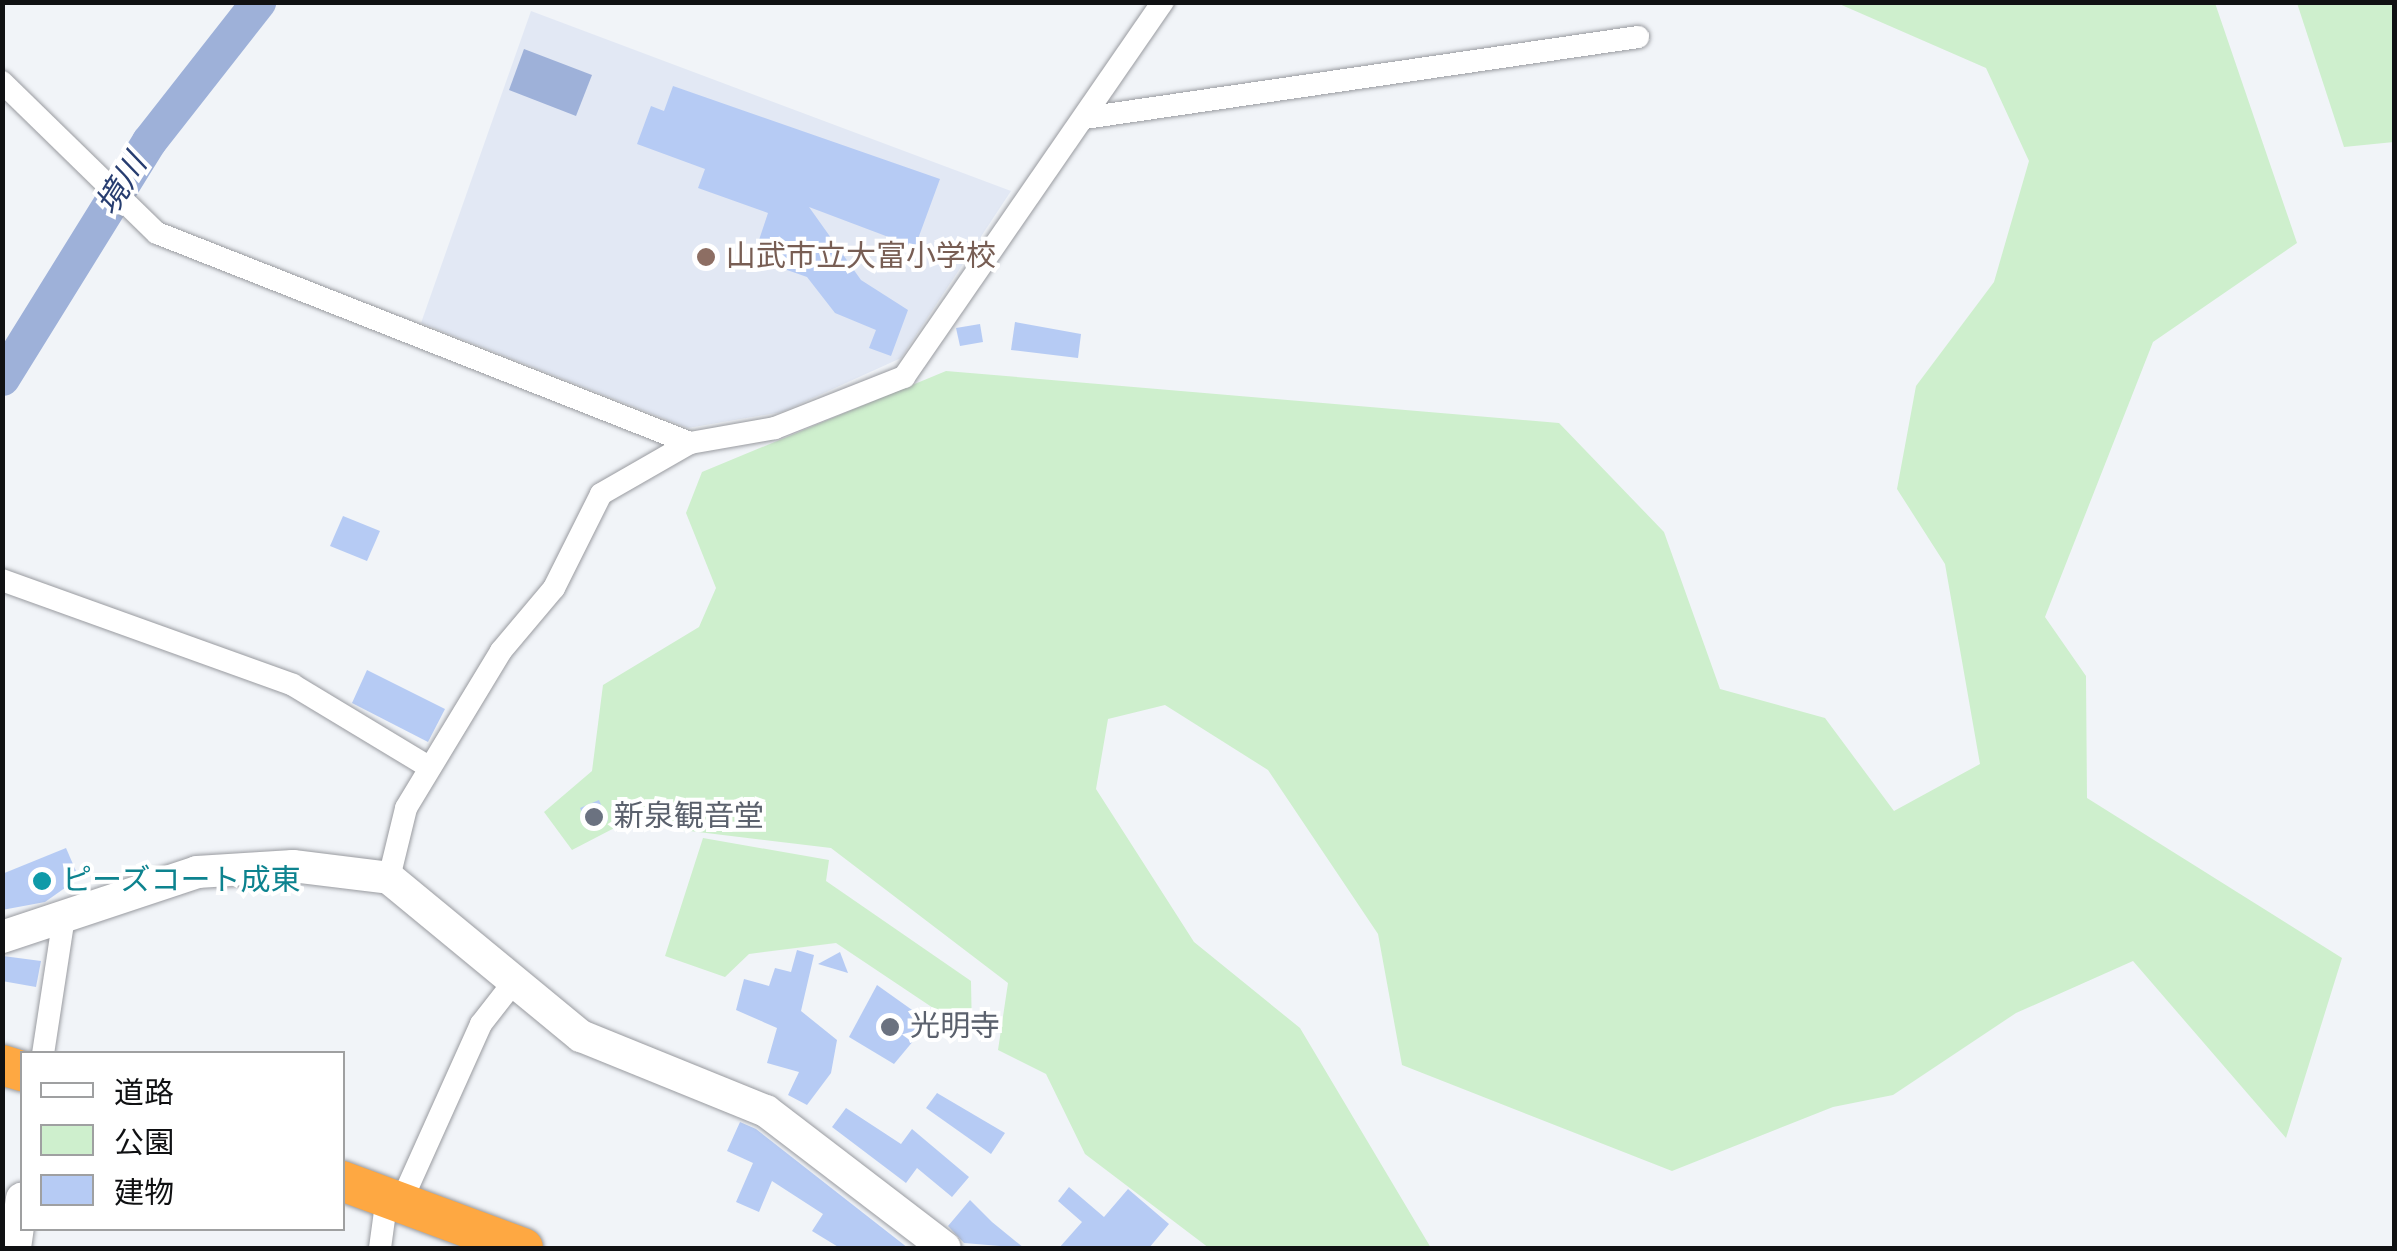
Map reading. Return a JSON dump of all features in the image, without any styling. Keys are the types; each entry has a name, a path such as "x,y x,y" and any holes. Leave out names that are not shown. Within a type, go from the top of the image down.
{"highway":[{"path":"345,1183 523,1248"}],"street":[{"path":"390,878 406,808 501,651 554,588 601,494 690,442 775,428 904,377 1163,2"},
{"path":"1085,118 1638,36"},
{"path":"2,82 97,183 158,232 690,442"},
{"path":"2,580 293,685 429,767"},
{"path":"2,937 63,923 197,872 251,865 390,878 581,1036 766,1112 946,1248"},
{"path":"43,1051 63,923"},
{"path":"380,1248 394,1200 481,1024 513,983"},
{"path":"16,1248 20,1215"}],"shaded area":[{"name":"山武市立大富小学校","path":"531,11 1011,191 901,358 782,412 688,428 421,323"}],"green space":[{"path":"1837,3 2215,3 2297,243 2153,342 2045,617 2086,676 2087,798 2342,958 2286,1138 2133,961 2016,1013 1893,1095 1833,1107 1672,1171 1402,1065 1378,934 1268,770 1165,705 1108,719 1096,789 1194,942 1300,1028 1431,1248 1209,1248 1085,1154 1046,1074 998,1050 1008,983 831,848 624,823 572,850 544,812 592,771 603,685 699,627 716,588 686,513 702,472 946,371 1559,423 1664,532 1720,689 1825,718 1894,811 1980,764 1945,564 1897,489 1916,386 1994,282 2029,161 1986,68"},
{"path":"2297,3 2394,3 2394,142 2344,147"},
{"path":"703,838 829,860 826,881 971,981 972,1034 836,943 749,954 725,977 665,956"}],"water":[{"path":"524,49 592,75 576,116 509,90"}],"building":[{"path":"673,86 940,179 915,247 809,207 861,280 908,310 891,356 869,348 876,330 835,313 807,277 753,258 768,213 698,188 705,169 637,144 651,106 664,111"},
{"path":"1015,322 1081,334 1078,358 1011,350"},
{"path":"980,324 983,342 960,346 956,328"},
{"path":"343,516 380,531 367,561 330,546"},
{"path":"367,670 445,709 428,742 352,703"},
{"name":"新泉観音堂","path":"599,800 608,821 590,829 580,808"},
{"name":"ピーズコート成東","path":"66,848 79,878 45,902 2,910 2,874"},
{"path":"797,950 814,955 801,1011 837,1040 831,1073 807,1105 788,1095 799,1072 767,1063 777,1028 736,1010 744,979 769,986 775,968 791,972"},
{"path":"840,952 848,973 818,964"},
{"path":"3,956 41,961 36,987 2,981"},
{"name":"光明寺","path":"877,985 929,1022 894,1064 849,1037"},
{"path":"937,1093 1005,1133 991,1154 926,1108"},
{"path":"846,1108 901,1144 912,1129 969,1177 952,1197 917,1168 906,1183 832,1127"},
{"path":"740,1122 756,1129 908,1248 840,1248 812,1231 823,1214 772,1181 759,1212 736,1202 753,1163 727,1151"},
{"path":"1069,1187 1104,1217 1128,1189 1169,1224 1149,1248 1059,1248 1082,1222 1058,1201"},
{"path":"970,1200 1024,1248 964,1243 948,1226"}],"waterway":[{"name":"境川","path":"2,378 149,141 258,2"}],"place":[{"name":"山武市立大富小学校","path":"706,257"},
{"name":"新泉観音堂","path":"594,817"},
{"name":"ピーズコート成東","path":"42,881"},
{"name":"光明寺","path":"890,1027"}]}
